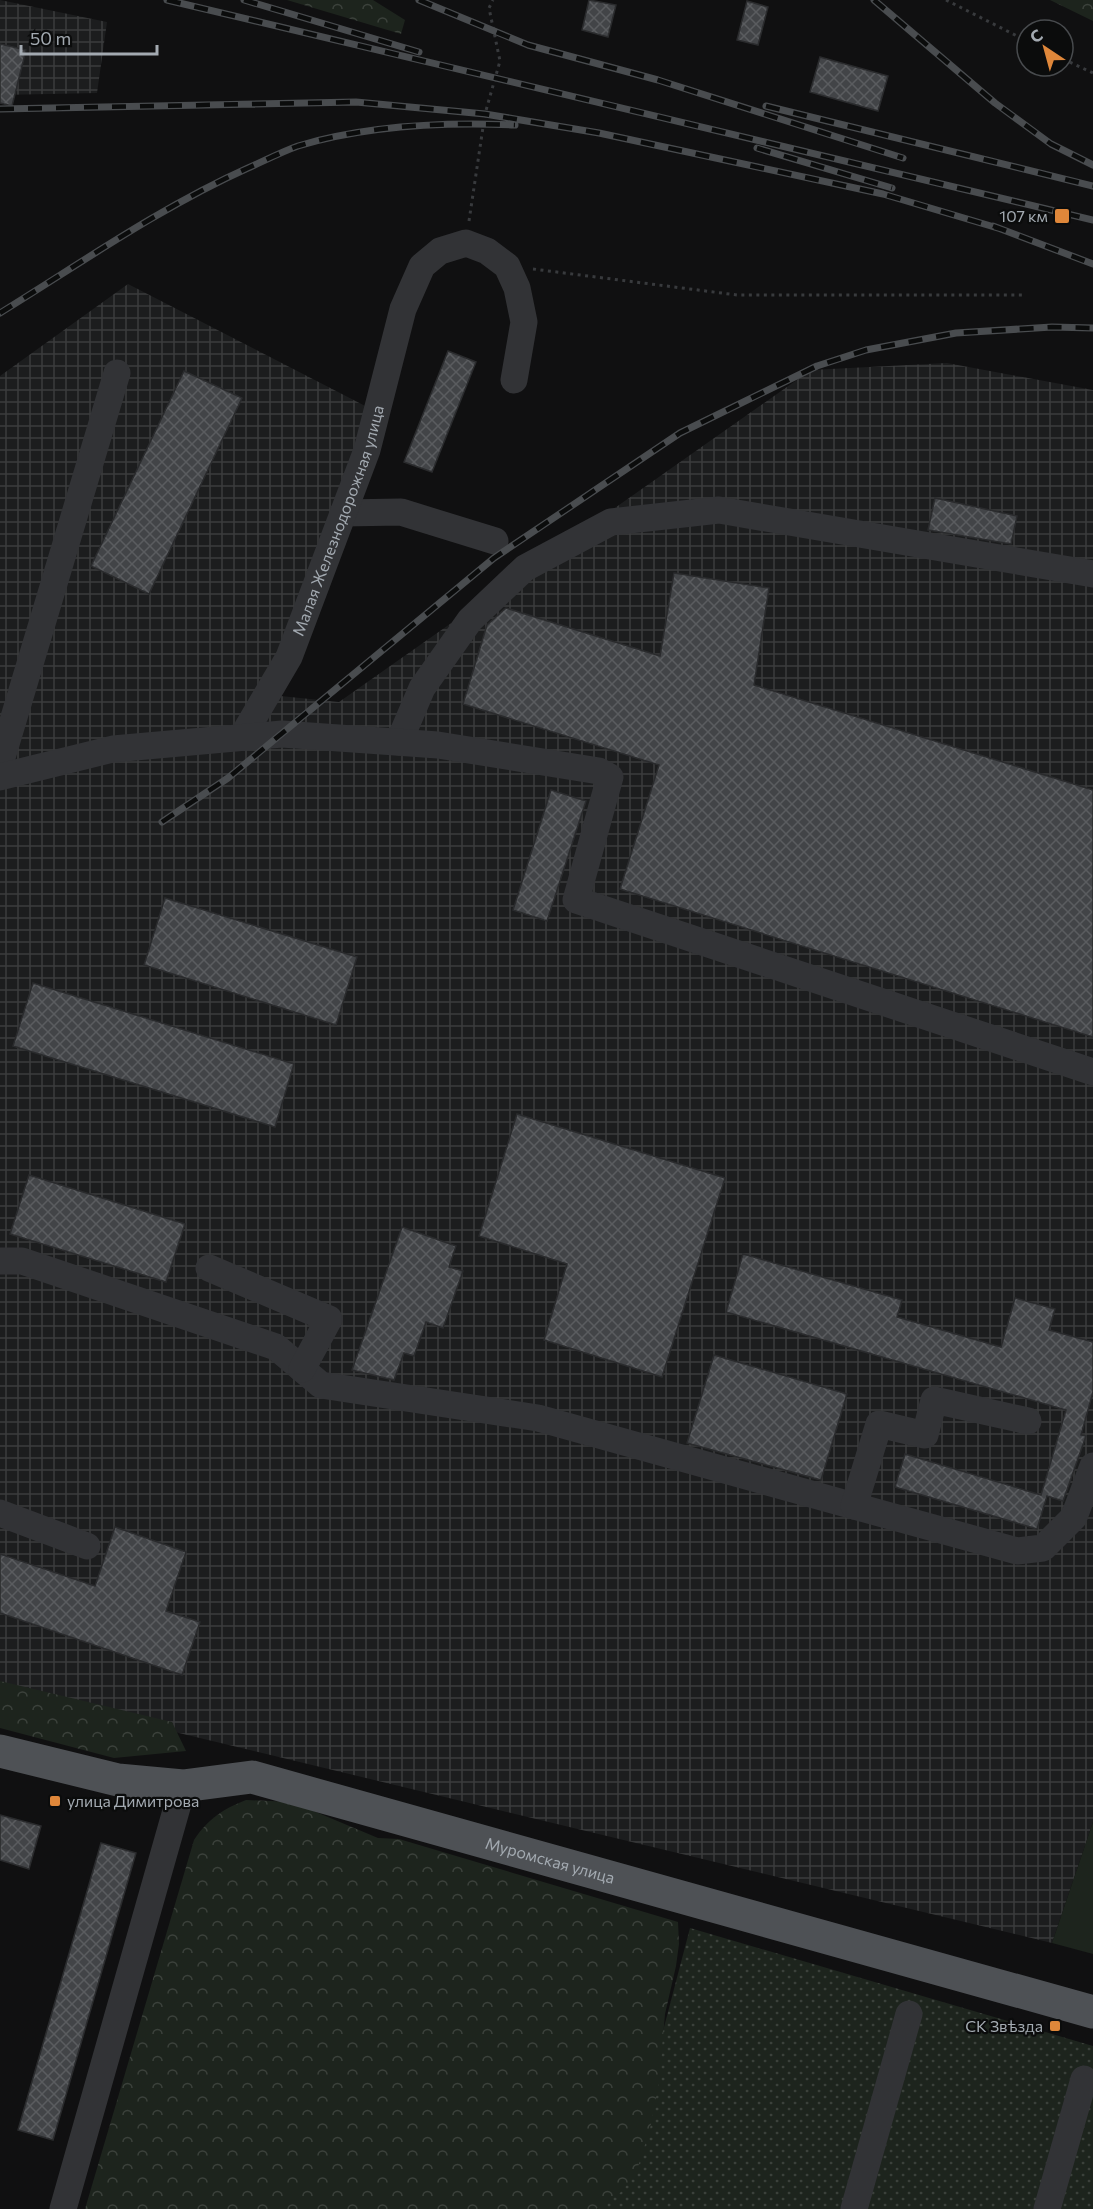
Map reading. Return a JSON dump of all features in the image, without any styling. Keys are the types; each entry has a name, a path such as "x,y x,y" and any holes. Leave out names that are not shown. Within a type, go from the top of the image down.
{"main road":[{"name":"Муромская улица","path":"0,1751 118,1780 183,1786 252,1777 1093,2012"}],"street":[{"path":"466,243 487,251 507,266 517,288 524,322 514,380"},
{"name":"Малая Железнодорожная улица","path":"243,737 289,657 367,450 403,309 422,266 440,251 466,243"},
{"path":"0,764 117,373"},
{"path":"399,742 422,688 470,620 525,568 611,522 719,510 1093,574"},
{"path":"343,513 401,512 495,541"},
{"path":"0,777 113,749 282,734 438,745 599,771 610,777 576,900 1093,1072"},
{"path":"0,1262 22,1261 276,1347 321,1385 538,1418 1017,1551 1043,1548 1074,1517 1093,1466"},
{"path":"208,1268 329,1319 302,1369"},
{"path":"854,1506 879,1424 925,1435 934,1400 1028,1422"},
{"path":"0,1513 87,1546"},
{"path":"63,2209 183,1786"},
{"path":"854,2209 909,2014"},
{"path":"1047,2209 1084,2079"}],"path":[{"path":"466,243 485,114 500,61 489,8 493,0"},
{"path":"946,0 1015,35"},
{"path":"1075,65 1093,73"},
{"path":"507,266 737,296 1022,295"}],"shaded area":[{"path":"0,0 107,22 97,93 0,95"},
{"path":"128,284 373,410 261,694 339,702 811,370 947,363 1093,390 1093,1822 1052,1943 0,1690 0,376"}],"green space":[{"path":"287,0 373,0 405,20 401,34"},
{"path":"1050,0 1093,0 1093,21"},
{"path":"0,1681 172,1722 186,1751 114,1758 0,1728"},
{"path":"246,1800 292,1802 378,1838 399,1839 678,1922 679,1944 665,2014 659,2082 650,2129 636,2173 621,2192 596,2209 85,2209 194,1840 217,1816"},
{"path":"1093,1822 1093,1954 1052,1943"},
{"path":"690,1928 1093,2046 1093,2209 564,2209 621,2191"}],"building":[{"path":"589,0 616,5 608,37 582,30"},
{"path":"747,1 768,7 758,45 737,40"},
{"path":"0,44 26,50 12,106 0,103"},
{"path":"820,57 888,76 878,111 810,92"},
{"path":"448,351 476,362 432,472 404,462"},
{"path":"184,371 242,398 149,594 91,566"},
{"path":"935,498 1017,516 1011,544 928,530"},
{"path":"674,573 769,588 754,685 1093,790 1093,1037 620,889 659,765 463,704 487,625 506,608 660,656"},
{"path":"551,790 586,801 547,921 513,910"},
{"path":"165,898 357,957 336,1025 144,965"},
{"path":"33,983 294,1064 275,1127 13,1046"},
{"path":"517,1114 725,1178 662,1377 544,1340 567,1264 479,1236"},
{"path":"29,1175 185,1224 166,1282 10,1234"},
{"path":"402,1227 456,1246 449,1267 463,1271 443,1328 426,1322 414,1356 404,1353 394,1380 352,1370"},
{"path":"743,1254 902,1300 897,1317 1001,1347 1015,1298 1055,1309 1049,1330 1093,1342 1093,1392 1081,1435 1086,1436 1063,1501 1047,1496 1037,1529 895,1487 905,1454 1041,1495 1066,1410 726,1312"},
{"path":"714,1355 847,1394 821,1480 687,1443"},
{"path":"115,1527 186,1552 166,1611 200,1622 182,1675 0,1613 0,1554 95,1586"},
{"path":"0,1815 41,1826 29,1869 0,1860"},
{"path":"101,1843 136,1853 53,2140 18,2130"}],"railway":[{"path":"167,0 1093,220"},
{"path":"244,0 419,52"},
{"path":"419,0 528,45 658,80 903,158"},
{"path":"874,0 995,103 1051,144 1093,165"},
{"path":"0,109 356,102 485,114 599,133 883,194 1001,229"},
{"path":"766,106 1093,186"},
{"path":"0,313 184,200 298,146 351,133 406,126 515,125"},
{"path":"757,148 892,188"},
{"path":"993,226 1093,264"},
{"path":"162,822 228,778 494,558 680,433 817,366 866,350 956,333 1052,327 1093,328"}],"place":[{"name":"107 км","path":"1062,216"},
{"name":"улица Димитрова","path":"55,1801"},
{"name":"СК Звѣзда","path":"1055,2026"}]}
